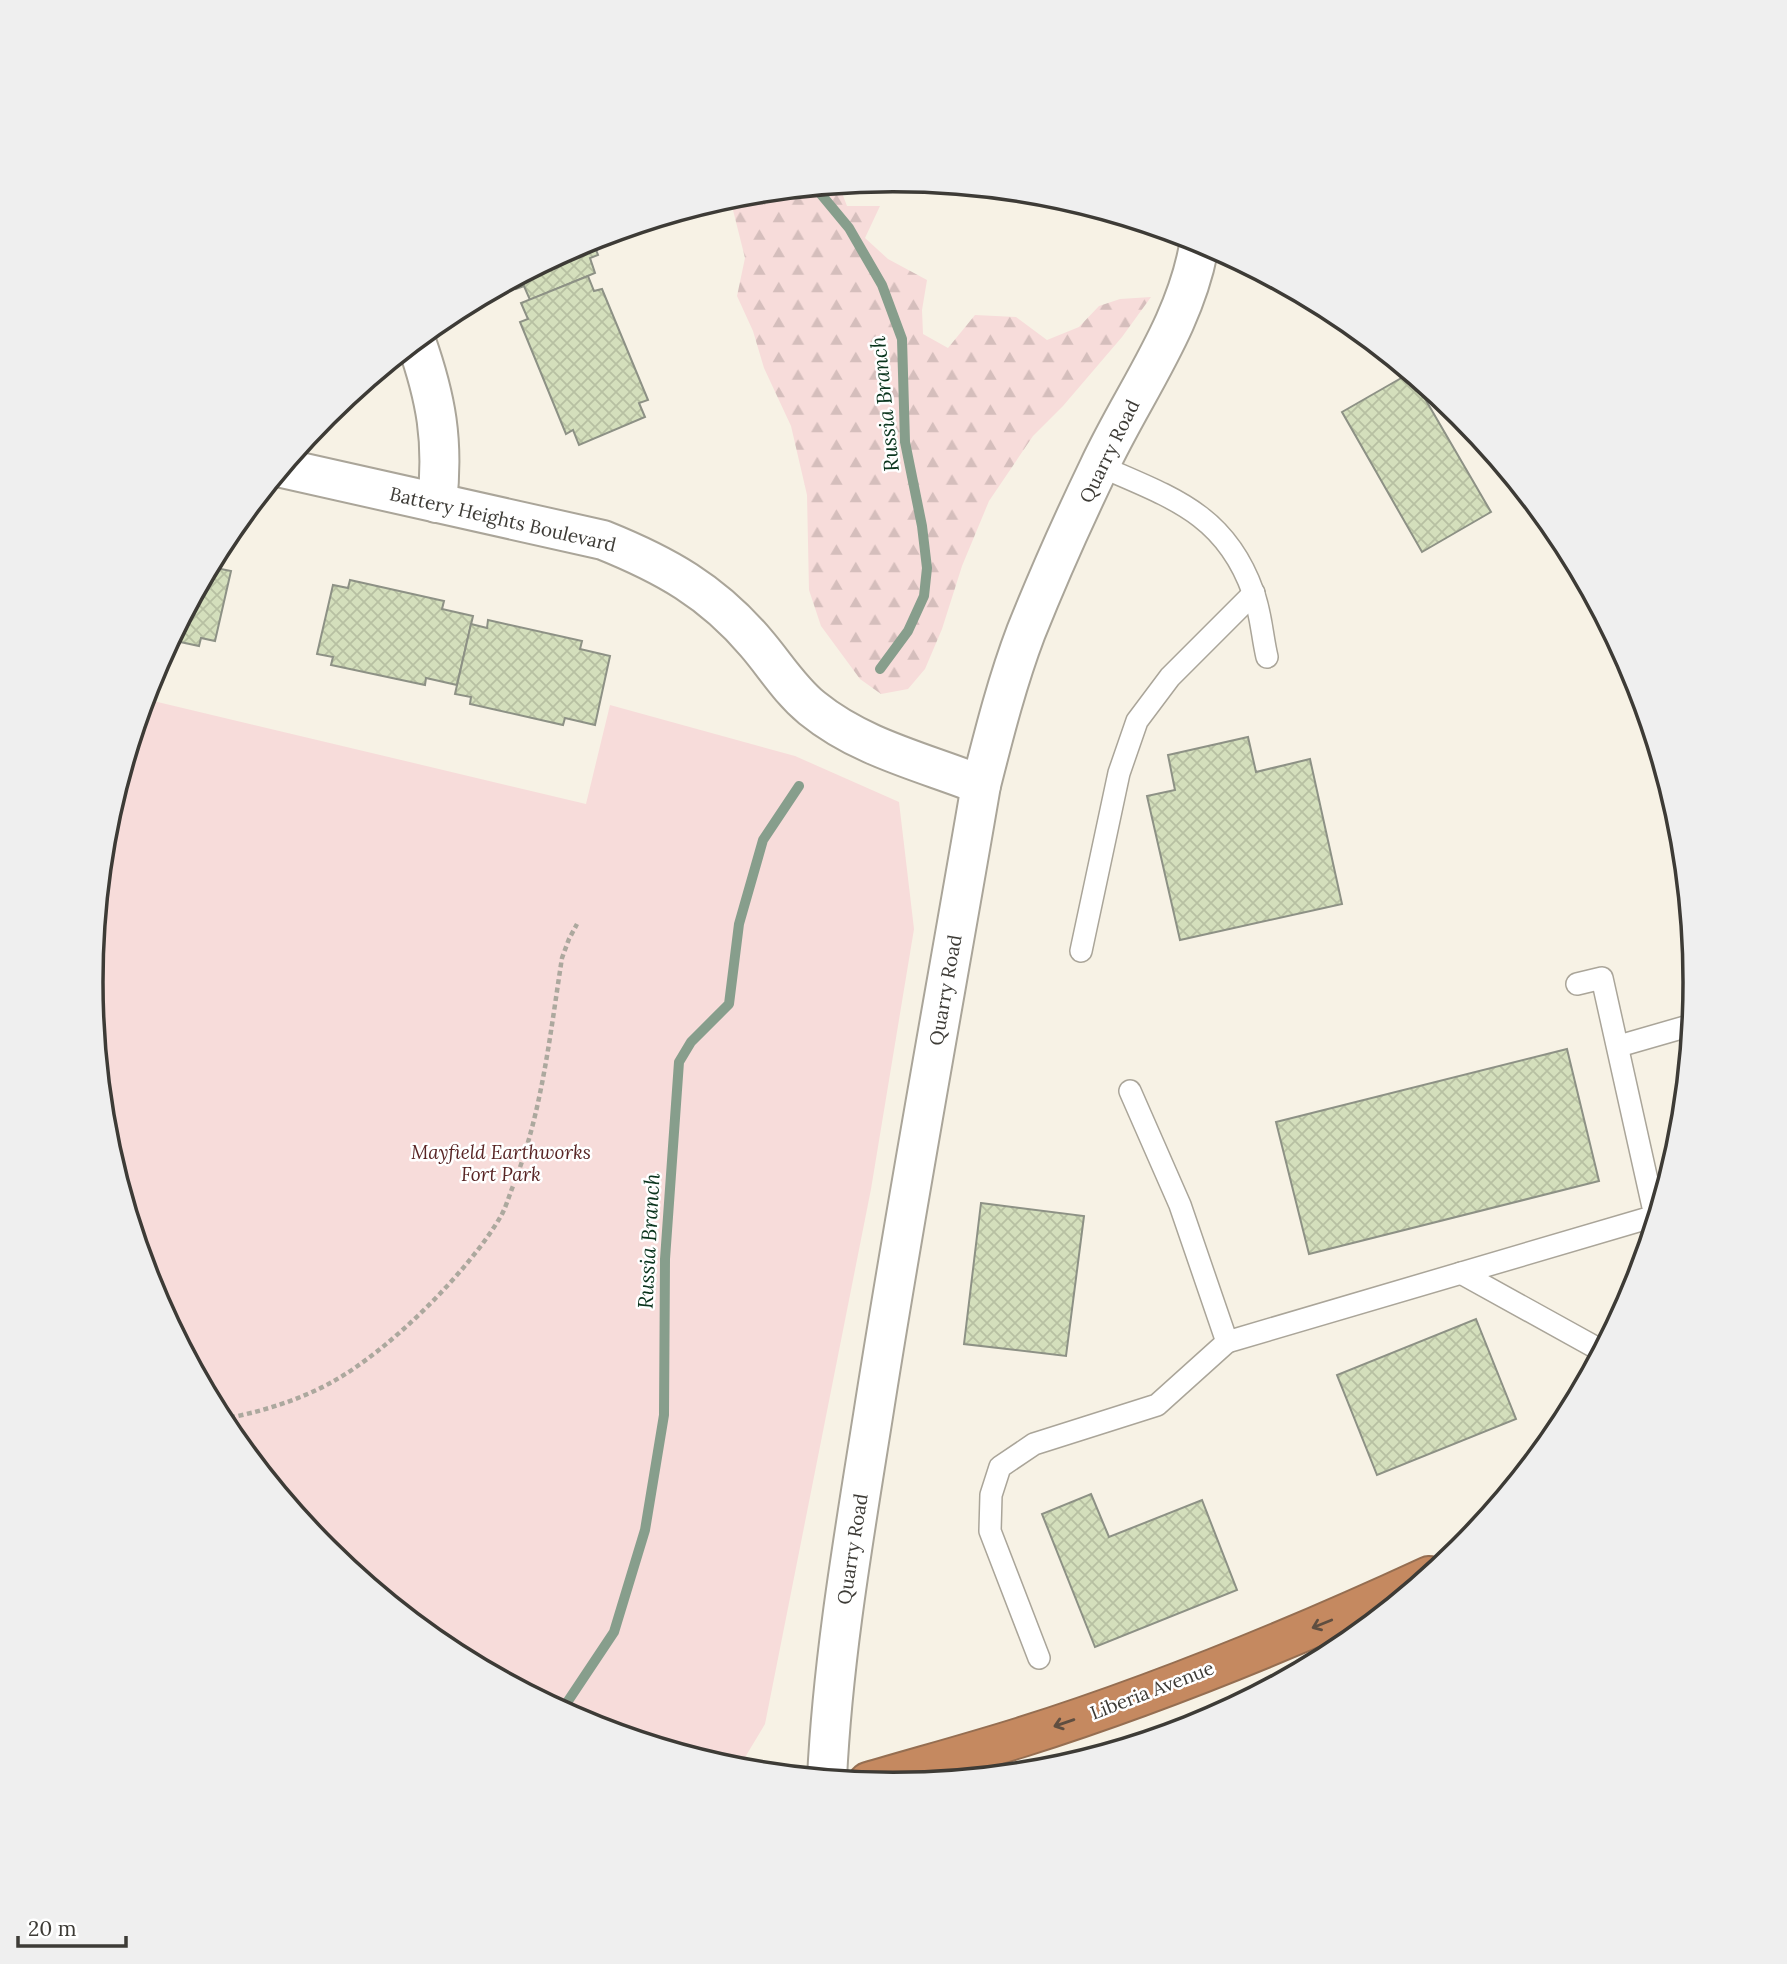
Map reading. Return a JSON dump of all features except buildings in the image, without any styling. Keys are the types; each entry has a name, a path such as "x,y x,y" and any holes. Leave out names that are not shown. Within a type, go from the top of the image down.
{"highway":[{"name":"Liberia Avenue","path":"903,1772 1023,1737 1145,1694 1344,1615 1397,1590"}],"street":[{"name":"Quarry Road","path":"828,1769 839,1632 896,1269 981,785 997,719 1026,633 1100,466 1183,305 1198,253"},
{"path":"419,350 431,382 438,422 440,472 437,503"},
{"name":"Battery Heights Boulevard","path":"292,470 603,540 651,559 687,580 720,606 756,643 783,680 812,708 850,735 981,785"}],"lane":[{"path":"1100,466 1172,498 1210,523 1232,550 1254,593 1267,657"},
{"path":"1081,951 1119,773 1137,721 1170,677 1254,593"},
{"path":"1577,984 1602,978 1652,1203"},
{"path":"1619,1046 1682,1028"},
{"path":"1130,1091 1180,1205 1227,1342"},
{"path":"1039,1658 990,1531 991,1495 1000,1467 1034,1444 1157,1405 1227,1342 1647,1218"},
{"path":"1461,1273 1594,1347"}],"path":[{"path":"233,1416 281,1404 332,1383 379,1351 425,1308 465,1265 502,1215 521,1168 534,1123 562,958 577,924"}],"green space":[{"path":"842,193 847,206 880,206 865,238 888,259 927,280 922,310 923,334 948,348 975,315 1016,317 1047,340 1079,327 1099,306 1120,299 1151,297 1122,337 1063,406 1033,436 989,501 925,669 908,689 881,694 860,679 821,626 809,590 807,495 791,426 764,368 753,331 737,296 745,258 733,209"},
{"name":"Mayfield Earthworks Fort Park","path":"155,701 586,804 610,705 795,756 899,802 914,929 871,1189 765,1724 745,1758 689,1745 639,1730 544,1691 454,1639 372,1576 299,1503 236,1421 209,1377 163,1284 130,1187 118,1136 105,1034 103,982 110,879 130,777"}],"waterway":[{"name":"Russia Branch","path":"822,195 849,228 882,285 902,339 905,442 922,526 927,568 924,596 908,631 880,669"},
{"name":"Russia Branch","path":"568,1702 614,1632 645,1530 664,1415 665,1259 679,1062 691,1042 729,1004 739,924 763,840 799,786"}]}
